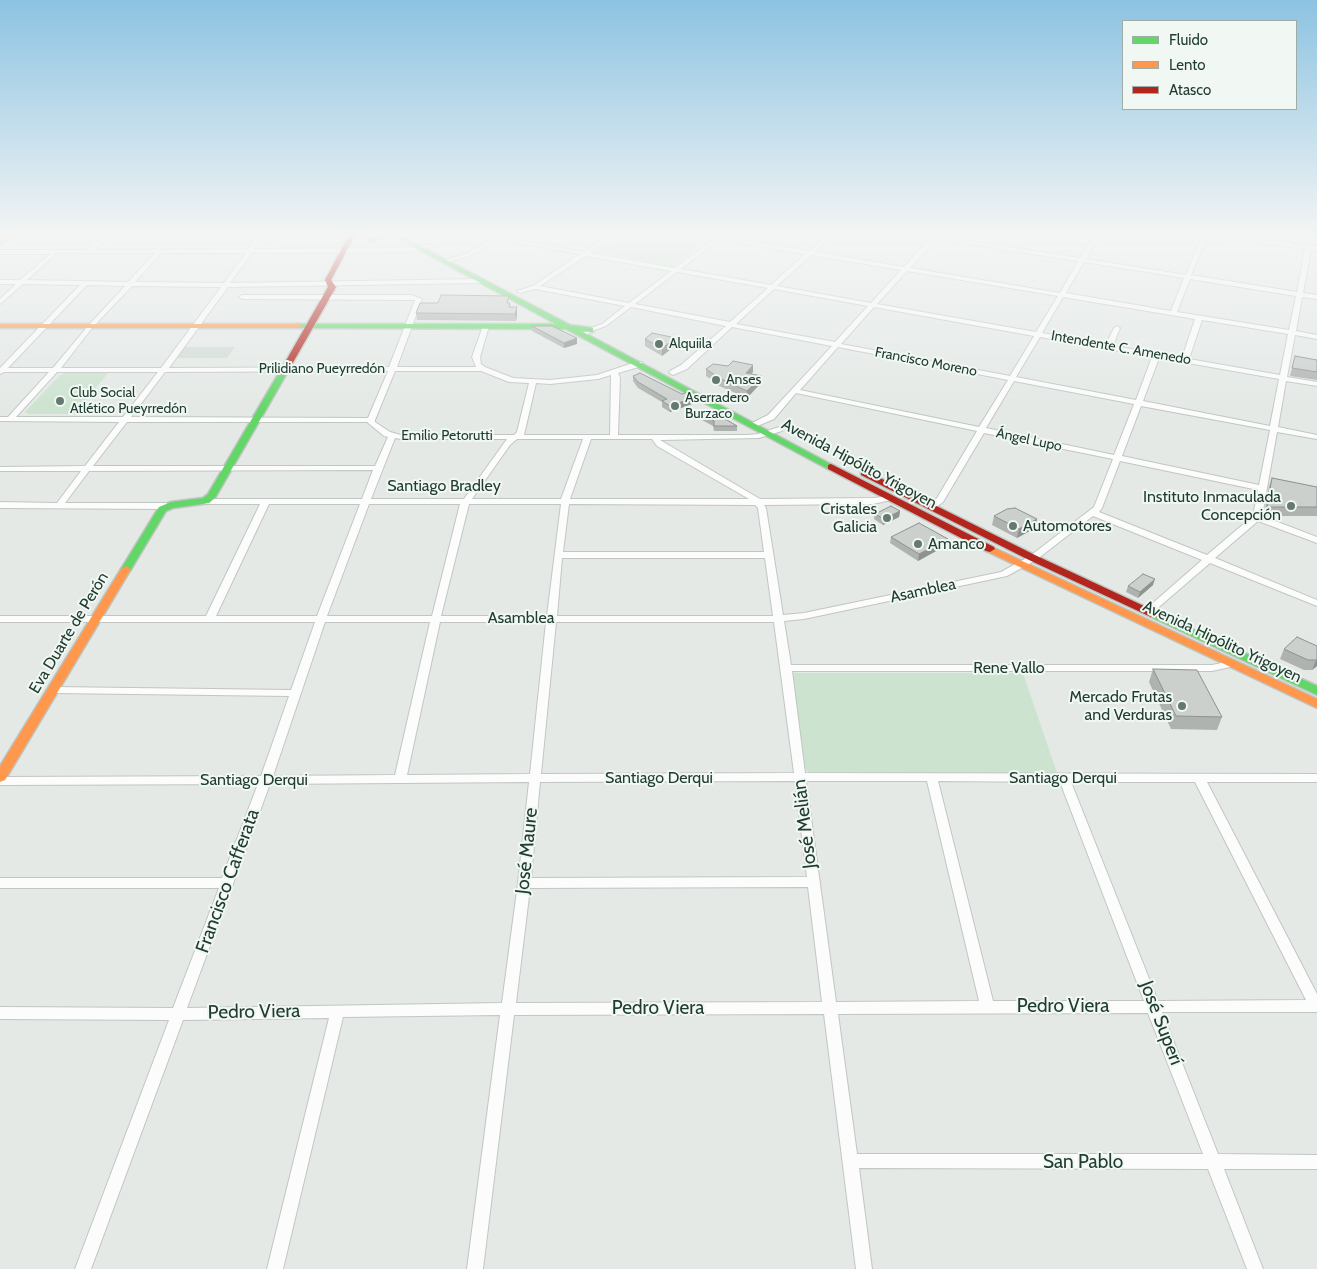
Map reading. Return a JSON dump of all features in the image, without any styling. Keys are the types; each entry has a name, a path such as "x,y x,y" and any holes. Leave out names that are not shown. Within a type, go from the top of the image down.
{"main road":[{"path":"206,501 212,496 328,294"},
{"name":"Avenida Hipólito Yrigoyen","path":"506,294 567,326"},
{"name":"Avenida Hipólito Yrigoyen","path":"525,294 639,364 888,498 1022,565 1317,704"},
{"path":"0,326 567,326 587,332"},
{"name":"Avenida Hipólito Yrigoyen","path":"587,332 672,373 1033,558 1315,687"},
{"name":"Santiago Bradley","path":"166,506 206,501"},
{"name":"Eva Duarte de Perón","path":"0,777 166,506"}],"street":[{"path":"1,370 74,294"},
{"path":"10,419 56,369 90,326 121,294"},
{"path":"60,504 219,294"},
{"name":"Francisco Moreno","path":"571,294 1317,437"},
{"path":"587,332 604,326 645,294"},
{"path":"672,373 684,367 763,294"},
{"name":"Intendente C. Amenedo","path":"818,294 1317,384"},
{"path":"752,425 764,421 771,416 881,294"},
{"path":"931,507 940,500 1062,294"},
{"path":"1063,294 1317,337"},
{"path":"1173,313 1181,294"},
{"path":"1149,611 1258,518 1262,488 1300,294"},
{"path":"1301,294 1317,297"},
{"path":"0,419 371,420 419,300 414,297 242,298"},
{"path":"1185,360 1199,318"},
{"path":"482,369 478,365 476,356 486,326"},
{"path":"1109,346 1117,328"},
{"path":"1157,354 1098,508 1094,513 1317,603"},
{"name":"Prilidiano Pueyrredón","path":"1,370 482,369 504,379 533,382 575,381 614,373 639,364"},
{"path":"614,373 616,378 614,436"},
{"path":"400,779 436,618 465,502 507,443 518,436 522,430 533,382"},
{"name":"Ángel Lupo","path":"795,391 1262,488"},
{"name":"Emilio Petorutti","path":"371,420 371,423 392,436 754,437 778,429"},
{"name":"Francisco Cafferata","path":"83,1269 265,781 294,693 364,502 392,436"},
{"name":"José Maure","path":"475,1269 524,884 533,779 558,555 566,502 588,436"},
{"path":"656,436 656,441 660,444 758,502"},
{"path":"0,469 378,468"},
{"name":"Santiago Bradley","path":"206,501 758,502 873,501 888,498"},
{"path":"210,620 265,502"},
{"name":"José Melián","path":"758,502 762,508 786,668 812,882 864,1269"},
{"name":"Santiago Bradley","path":"0,504 166,506"},
{"name":"Asamblea","path":"0,619 778,618 804,616 1004,574 1033,558 1094,513"},
{"path":"1258,518 1317,540"},
{"path":"558,555 769,555"},
{"name":"Rene Vallo","path":"786,668 1212,668 1231,664"},
{"path":"53,690 294,693"},
{"name":"José Superí","path":"1064,778 1215,1162 1255,1269"},
{"path":"1199,778 1317,1006"},
{"name":"Santiago Derqui","path":"0,781 1317,778"},
{"path":"932,779 988,1007"},
{"path":"524,884 812,882"},
{"path":"0,883 227,884"},
{"name":"Pedro Viera","path":"0,1013 178,1014 508,1009 1317,1006"},
{"path":"275,1269 338,1011"},
{"name":"San Pablo","path":"849,1161 1317,1162"}],"shaded area":[{"path":"184,347 235,347 227,358 176,358"}],"green space":[{"name":"Club Social Atlético Pueyrredón","path":"67,372 109,372 74,414 28,414 25,412 60,375"},
{"path":"792,673 1023,673 1057,773 811,774 804,768"}],"building":[{"path":"441,295 509,296 507,303 510,303 509,307 517,307 515,314 416,313 420,303 438,303"},
{"path":"532,326 552,326 577,338 564,343"},
{"path":"652,333 676,338 662,348 645,339"},
{"path":"1295,356 1317,360 1317,372 1292,368"},
{"path":"733,361 753,365 746,373 762,376 747,391 717,377 706,369 713,364 728,366"},
{"path":"640,373 682,394 688,392 692,398 670,406 662,401 667,399 638,382 633,376"},
{"path":"712,411 737,426 714,426 714,421 702,414"},
{"path":"1272,478 1317,487 1317,507 1267,506"},
{"path":"891,506 900,511 884,519 875,514"},
{"path":"1015,508 1037,519 1019,529 994,516 1007,509"},
{"path":"919,523 948,539 919,554 891,537"},
{"path":"1143,574 1155,579 1140,592 1128,586"},
{"path":"1297,637 1317,646 1317,660 1308,660 1284,649"},
{"path":"1153,669 1197,670 1222,717 1176,716"}],"traffic: fast":[{"path":"506,294 831,467"},
{"path":"299,326 560,326 590,330"},
{"path":"126,569 162,509 171,505 206,501 212,496 283,373"},
{"path":"1155,615 1317,691"}],"traffic: slow":[{"path":"0,326 299,326"},
{"path":"990,549 1317,704"},
{"path":"0,777 126,569"}],"traffic: jam":[{"path":"283,373 328,294"},
{"path":"831,467 990,549"},
{"path":"864,473 1033,558 1155,615"}],"place":[{"name":"Alquiila","path":"659,344"},
{"name":"Anses","path":"716,380"},
{"name":"Club Social Atlético Pueyrredón","path":"60,401"},
{"name":"Aserradero Burzaco","path":"675,406"},
{"name":"Instituto Inmaculada Concepción","path":"1291,506"},
{"name":"Cristales Galicia","path":"887,518"},
{"name":"Automotores","path":"1013,526"},
{"name":"Amanco","path":"918,544"},
{"name":"Mercado Frutas and Verduras","path":"1182,706"}]}
